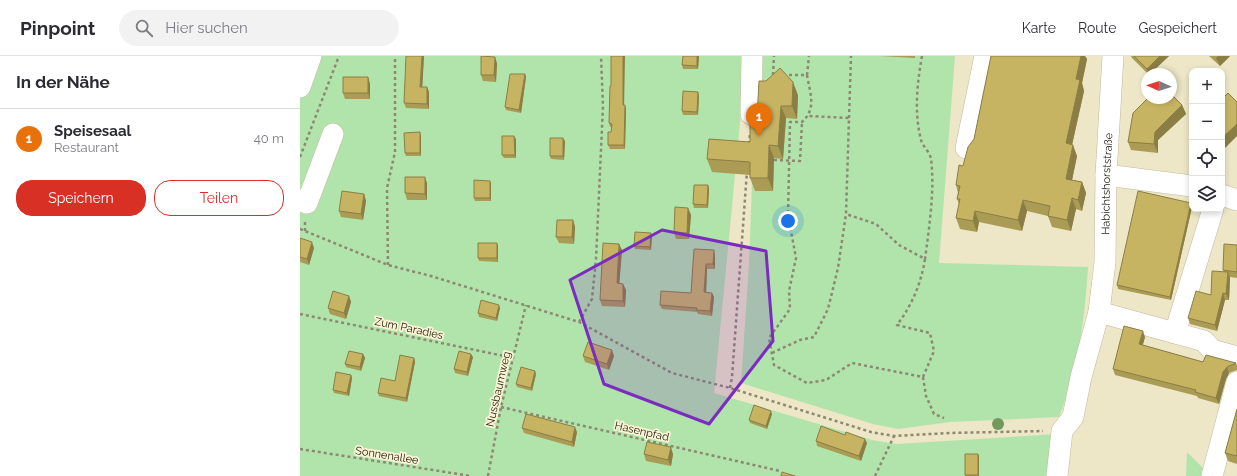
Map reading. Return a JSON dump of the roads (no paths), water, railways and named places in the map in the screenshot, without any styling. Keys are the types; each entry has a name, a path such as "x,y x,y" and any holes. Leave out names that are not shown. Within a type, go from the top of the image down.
{"street":[{"path":"300,87 311,56"},
{"path":"751,114 752,56"},
{"path":"966,148 985,56"},
{"name":"Habichtshorststraße","path":"1057,476 1062,431 1073,417 1081,377 1099,312 1105,262 1106,174 1113,56"},
{"path":"300,200 307,203 333,134"},
{"path":"1106,174 1189,186"},
{"path":"1225,196 1237,200"},
{"path":"1176,333 1212,212"},
{"path":"1099,312 1204,342 1212,350 1237,357"},
{"path":"1212,476 1232,420 1237,382"}],"place":[{"name":"Speisesaal","path":"759,136"}]}
